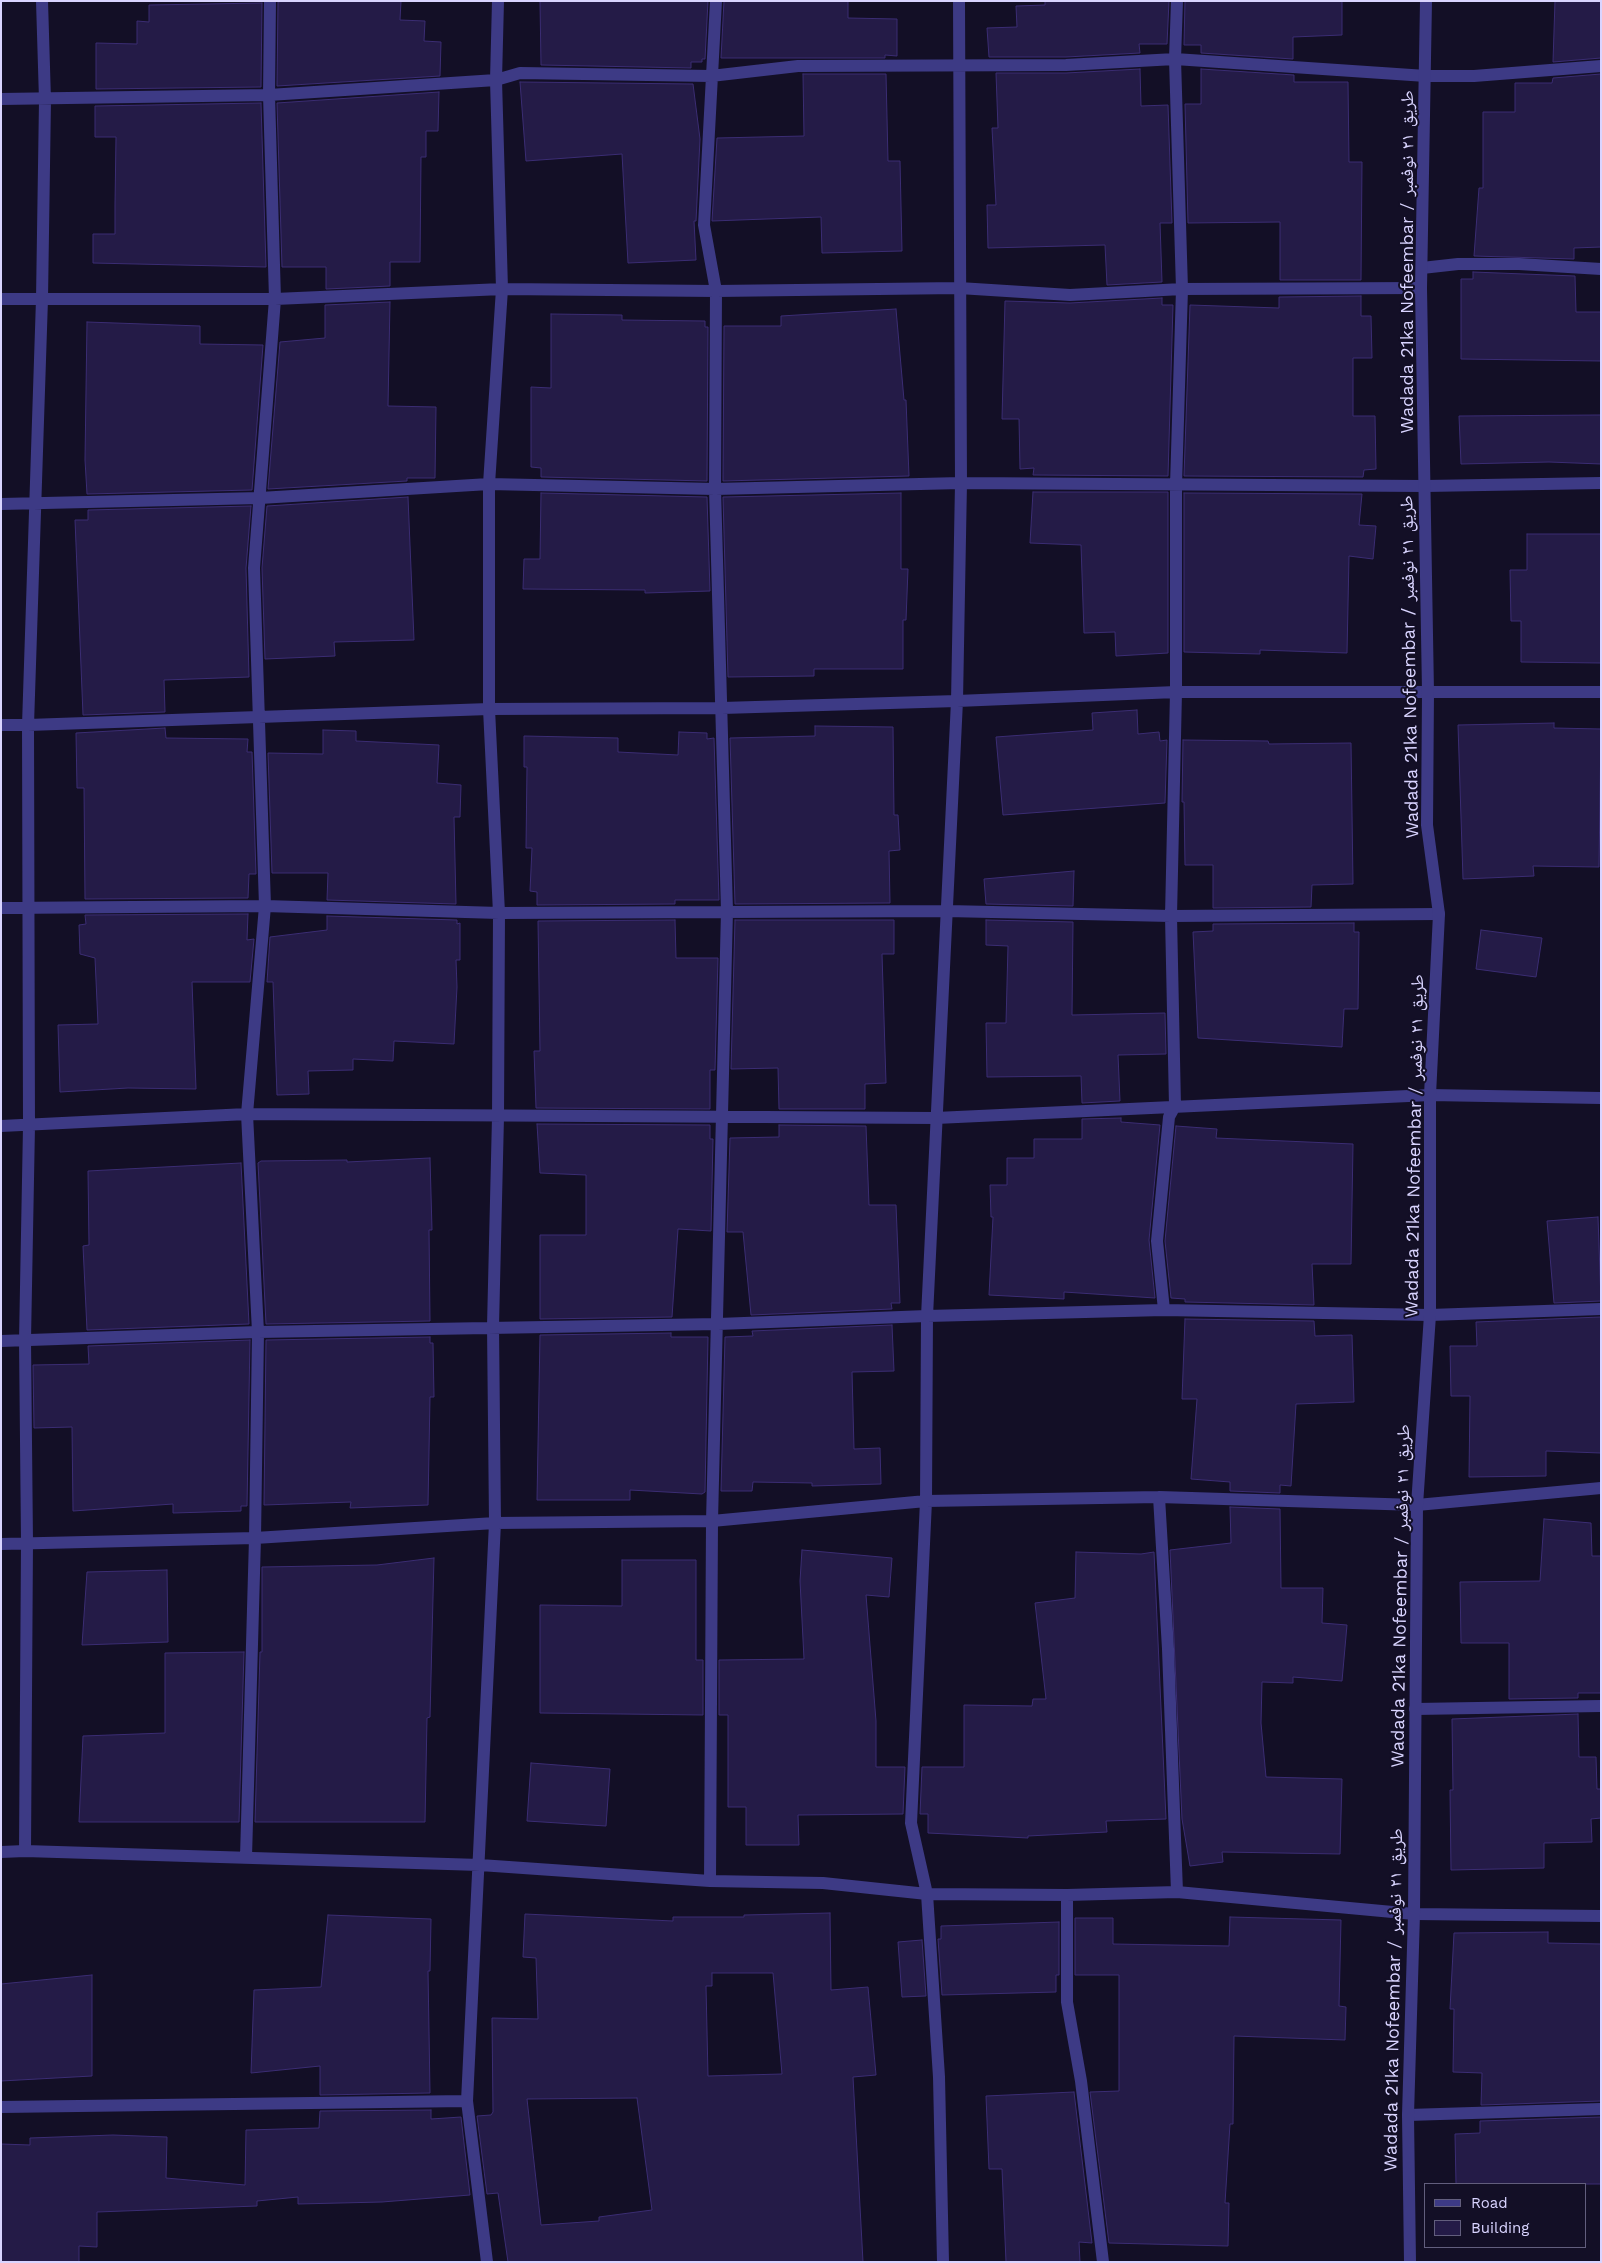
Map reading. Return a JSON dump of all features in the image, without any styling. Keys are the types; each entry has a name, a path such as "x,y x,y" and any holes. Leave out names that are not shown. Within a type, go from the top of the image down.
{"street":[{"path":"25,1851 27,1542 25,1340 30,1126 28,726 42,299 45,100 42,1"},
{"path":"246,1857 255,1538 258,1332 247,1114 265,906 257,717 254,568 274,299 269,95 270,1"},
{"path":"487,2262 467,2100 480,1865 495,1523 493,1326 498,1117 499,913 489,709 489,484 502,289 496,80 498,1"},
{"path":"710,1881 712,1521 727,911 715,489 716,291 704,225 716,1"},
{"path":"943,2262 939,2077 926,1894 912,1823 926,1502 926,1316 948,911 956,701 961,483 959,1"},
{"path":"1164,1310 1157,1241 1169,1117 1175,1106 1171,916 1176,692 1176,486 1182,289 1175,59 1177,1"},
{"name":"Wadada 21ka Nofeembar / طريق ٢١ نوفمبر","path":"1410,2262 1408,2114 1414,1914 1417,1505 1430,1315 1430,1095 1439,914 1428,825 1428,692 1421,288 1426,1"},
{"path":"1,99 45,100 269,95 496,80 520,73 711,76 798,66 1066,65 1175,59 1426,76 1474,76 1601,66"},
{"path":"1422,268 1458,264 1519,264 1601,269"},
{"path":"1,299 274,299 502,289 716,291 959,288 1070,295 1182,289 1421,288"},
{"path":"1,504 260,498 489,484 715,489 961,483 1176,486 1425,486 1601,483"},
{"path":"1,725 28,726 489,709 722,708 1176,692 1601,692"},
{"path":"1,908 265,906 499,913 948,911 1171,916 1439,914"},
{"path":"1,1126 247,1114 498,1117 936,1118 1430,1095 1601,1098"},
{"path":"1,1341 258,1332 493,1326 718,1324 1164,1310 1430,1315 1601,1309"},
{"path":"1,1544 255,1538 495,1523 712,1521 926,1502 1159,1497 1417,1505 1601,1488"},
{"path":"1159,1497 1168,1649 1177,1892"},
{"path":"1415,1709 1601,1706"},
{"path":"1,1852 25,1851 480,1865 710,1881 823,1883 926,1894 1067,1895 1177,1892 1414,1914 1601,1916"},
{"path":"1067,1895 1067,2002 1081,2081 1102,2262"},
{"path":"1,2107 467,2100"},
{"path":"1408,2114 1601,2109"}],"building":[{"path":"401,1 400,20 425,21 424,41 441,42 440,76 277,86 278,2"},
{"path":"540,1 708,1 705,59 702,59 702,62 691,62 691,68 541,65"},
{"path":"724,1 848,1 848,18 897,19 897,56 885,55 885,58 721,58"},
{"path":"1045,1 1169,1 1167,44 1139,44 1140,53 1066,57 989,57 987,28 1017,27 1016,6 1045,5"},
{"path":"1185,1 1342,1 1342,35 1293,37 1293,59 1201,53 1201,45 1184,45"},
{"path":"1555,1 1601,1 1601,58 1553,62"},
{"path":"262,3 261,87 96,89 96,43 137,44 137,21 149,22 149,5"},
{"path":"1140,69 1141,106 1168,105 1172,223 1160,223 1162,282 1107,285 1105,245 988,248 987,205 996,205 992,128 998,128 996,73 1066,73"},
{"path":"1201,69 1294,75 1294,82 1348,82 1349,162 1362,162 1361,280 1280,280 1280,222 1188,223 1185,104 1201,104"},
{"path":"803,74 886,74 888,161 900,161 902,251 822,253 821,217 712,221 717,138 804,136"},
{"path":"1601,74 1601,247 1574,248 1574,259 1474,256 1479,188 1483,188 1483,112 1515,112 1515,83 1552,83 1553,78"},
{"path":"520,82 693,84 700,139 696,221 694,221 696,260 628,263 622,154 526,161"},
{"path":"439,92 438,131 426,131 426,157 421,157 420,262 390,262 390,286 326,289 326,267 282,267 277,103"},
{"path":"261,103 266,267 93,263 93,234 115,234 116,137 95,137 95,106"},
{"path":"1473,272 1575,276 1576,312 1601,312 1601,361 1461,359 1461,279 1473,279"},
{"path":"1361,296 1361,316 1371,316 1372,358 1353,358 1353,416 1375,416 1376,469 1364,470 1363,477 1184,476 1190,305 1279,308 1279,297"},
{"path":"1162,298 1162,305 1173,305 1168,476 1033,475 1034,468 1020,469 1019,419 1002,419 1005,301 1070,303"},
{"path":"390,302 388,406 436,407 435,478 407,478 407,481 268,489 280,342 325,338 325,305"},
{"path":"896,309 904,400 906,400 909,476 723,481 724,326 781,326 781,316"},
{"path":"551,314 622,315 622,320 705,321 705,327 708,327 707,481 541,477 541,468 531,467 531,387 551,388"},
{"path":"87,322 200,326 200,344 263,345 252,490 87,494 85,460"},
{"path":"1601,415 1601,464 1549,462 1461,464 1459,416"},
{"path":"1033,492 1168,492 1168,653 1116,656 1115,632 1084,633 1081,545 1030,543"},
{"path":"541,493 707,497 710,591 645,593 645,590 523,589 524,559 540,559"},
{"path":"901,493 901,569 908,569 906,620 903,620 903,669 814,669 814,676 728,677 723,497"},
{"path":"1184,493 1362,494 1359,525 1376,526 1373,559 1349,556 1347,653 1260,650 1260,654 1184,652"},
{"path":"408,497 414,640 334,642 335,656 265,659 262,568 267,506"},
{"path":"251,506 246,568 249,677 164,680 165,712 83,715 75,520 88,520 88,510"},
{"path":"1527,534 1601,534 1601,663 1521,662 1521,621 1511,621 1510,570 1527,570"},
{"path":"1137,710 1138,734 1159,732 1160,741 1167,740 1165,803 1003,815 996,737 1093,730 1092,713"},
{"path":"1554,723 1554,728 1601,729 1599,867 1533,866 1534,876 1463,879 1458,725"},
{"path":"815,726 893,727 894,815 898,815 900,850 889,851 890,903 735,904 730,738 815,736"},
{"path":"165,728 166,738 248,739 247,752 252,752 256,874 249,874 248,898 85,899 84,788 77,788 76,733"},
{"path":"323,730 356,731 356,741 439,745 437,783 461,785 460,817 454,817 456,904 327,900 328,873 272,873 268,753 323,754"},
{"path":"679,732 707,733 707,739 714,738 719,900 675,900 675,904 537,905 537,892 530,891 532,848 526,848 527,767 524,767 524,736 618,738 618,752 678,755"},
{"path":"1183,740 1268,741 1269,744 1351,743 1353,884 1312,885 1311,907 1213,908 1213,865 1185,865 1184,802 1182,802"},
{"path":"1074,871 1073,906 986,904 984,879"},
{"path":"248,914 247,940 254,939 250,982 192,982 196,1089 128,1088 60,1092 58,1025 98,1024 95,958 80,954 79,925 86,924 85,915"},
{"path":"327,916 457,920 457,924 460,923 460,960 456,960 457,987 454,1044 394,1041 393,1061 353,1059 353,1070 308,1071 309,1094 277,1095 273,982 267,982 270,937 327,930"},
{"path":"675,920 676,958 718,958 715,1070 710,1070 710,1109 536,1108 534,1051 540,1051 538,921"},
{"path":"735,920 894,920 894,954 882,954 886,1083 865,1084 865,1109 779,1109 778,1068 731,1069"},
{"path":"986,920 1073,922 1072,1015 1165,1013 1166,1054 1118,1055 1120,1101 1082,1103 1081,1076 987,1077 986,1023 1006,1023 1008,946 986,945"},
{"path":"1354,923 1354,932 1359,932 1358,1009 1344,1009 1342,1047 1198,1038 1193,932 1213,931 1213,924"},
{"path":"1481,930 1542,938 1536,977 1476,969"},
{"path":"1121,1118 1121,1122 1160,1125 1149,1240 1155,1298 1064,1292 1064,1299 989,1295 993,1217 991,1217 990,1185 1007,1185 1007,1158 1034,1158 1034,1139 1082,1139 1082,1119"},
{"path":"537,1124 710,1125 710,1139 713,1139 711,1231 678,1229 672,1317 540,1319 540,1235 586,1235 586,1175 540,1173"},
{"path":"779,1125 866,1126 869,1205 896,1205 900,1303 891,1303 892,1309 751,1315 743,1232 727,1232 730,1138 779,1137"},
{"path":"1176,1126 1217,1129 1216,1138 1353,1144 1351,1264 1312,1264 1314,1305 1185,1302 1185,1299 1171,1298 1165,1241"},
{"path":"430,1158 432,1230 429,1230 430,1321 266,1324 258,1163 261,1161 347,1160 347,1162"},
{"path":"241,1163 249,1324 87,1330 83,1246 89,1245 88,1171"},
{"path":"1598,1217 1601,1301 1554,1303 1547,1221"},
{"path":"1601,1317 1601,1453 1546,1451 1546,1476 1469,1477 1470,1396 1451,1396 1450,1346 1477,1346 1476,1322"},
{"path":"1185,1319 1314,1321 1315,1336 1352,1335 1354,1402 1296,1404 1291,1486 1280,1485 1280,1493 1230,1491 1230,1482 1191,1479 1197,1399 1182,1399"},
{"path":"892,1325 894,1371 852,1372 854,1449 880,1448 881,1484 812,1486 812,1483 753,1482 752,1491 721,1491 725,1337 753,1336 752,1331"},
{"path":"671,1333 671,1337 708,1337 705,1492 702,1494 630,1490 630,1500 537,1500 540,1335"},
{"path":"430,1337 430,1343 433,1343 434,1397 430,1397 428,1505 350,1508 351,1502 264,1505 266,1340"},
{"path":"250,1340 247,1506 241,1506 241,1511 173,1513 173,1504 73,1511 72,1427 34,1428 33,1365 89,1364 88,1346"},
{"path":"1230,1507 1280,1509 1281,1588 1323,1588 1322,1623 1347,1625 1342,1681 1293,1677 1293,1683 1262,1682 1261,1723 1266,1777 1342,1779 1340,1854 1222,1852 1223,1862 1190,1866 1182,1819 1170,1550 1231,1543"},
{"path":"1544,1519 1591,1523 1592,1556 1601,1556 1601,1693 1578,1693 1578,1698 1509,1699 1509,1643 1461,1643 1460,1582 1540,1581"},
{"path":"802,1550 892,1558 889,1597 866,1595 876,1721 876,1767 905,1767 903,1814 798,1815 799,1845 746,1845 746,1807 728,1807 728,1715 719,1715 719,1660 804,1659 800,1581"},
{"path":"1076,1552 1141,1554 1154,1552 1166,1819 1106,1821 1107,1832 1028,1836 1028,1838 928,1833 928,1814 920,1814 922,1767 964,1767 964,1705 1032,1706 1033,1699 1046,1699 1035,1603 1075,1598"},
{"path":"434,1558 430,1717 427,1718 425,1822 255,1822 260,1652 262,1652 262,1567 377,1565"},
{"path":"622,1560 696,1560 696,1660 703,1660 703,1715 540,1713 540,1605 622,1606"},
{"path":"167,1570 168,1642 82,1645 87,1572"},
{"path":"244,1652 239,1822 79,1822 83,1736 165,1733 165,1653"},
{"path":"1578,1714 1579,1757 1596,1757 1597,1789 1601,1789 1601,1818 1591,1819 1592,1842 1544,1843 1544,1868 1451,1870 1450,1790 1453,1790 1452,1719"},
{"path":"531,1763 610,1769 606,1826 527,1821"},
{"path":"830,1913 831,1990 868,1987 876,2075 853,2077 863,2262 508,2262 498,2193 487,2194 477,2116 491,2115 493,2112 492,2018 538,2019 536,1958 523,1957 525,1914 673,1921 673,1917 744,1917 744,1915","holes":["712,1973 773,1973 782,2074 708,2076 706,1986 712,1986","637,2098 652,2210 599,2217 599,2221 541,2225 527,2099"]},
{"path":"328,1915 431,1919 430,1971 428,1971 430,2093 320,2095 320,2066 251,2073 254,1990 321,1987"},
{"path":"1230,1917 1341,1920 1339,2006 1346,2007 1345,2040 1234,2036 1233,2124 1230,2124 1225,2203 1229,2203 1228,2246 1109,2243 1090,2092 1119,2091 1119,1975 1075,1975 1075,1918 1113,1918 1113,1944 1229,1946"},
{"path":"1059,1922 1059,1975 1056,1975 1056,1992 942,1995 938,1939 941,1939 941,1926"},
{"path":"1548,1932 1548,1943 1601,1944 1601,2101 1481,2105 1482,2073 1453,2072 1454,2009 1450,2009 1454,1933"},
{"path":"922,1940 926,1996 902,1997 898,1942"},
{"path":"92,1975 92,2076 1,2081 1,1984"},
{"path":"1074,2092 1092,2243 1079,2242 1080,2262 1006,2262 1002,2169 989,2169 986,2096"},
{"path":"431,2110 431,2119 461,2117 470,2195 382,2202 298,2204 298,2197 257,2201 257,2206 97,2212 97,2247 79,2246 79,2262 1,2262 1,2144 30,2145 30,2138 113,2135 167,2137 166,2178 245,2185 246,2130 319,2128 320,2111"},
{"path":"1601,2117 1601,2184 1456,2183 1455,2134 1480,2133 1480,2121"}]}
